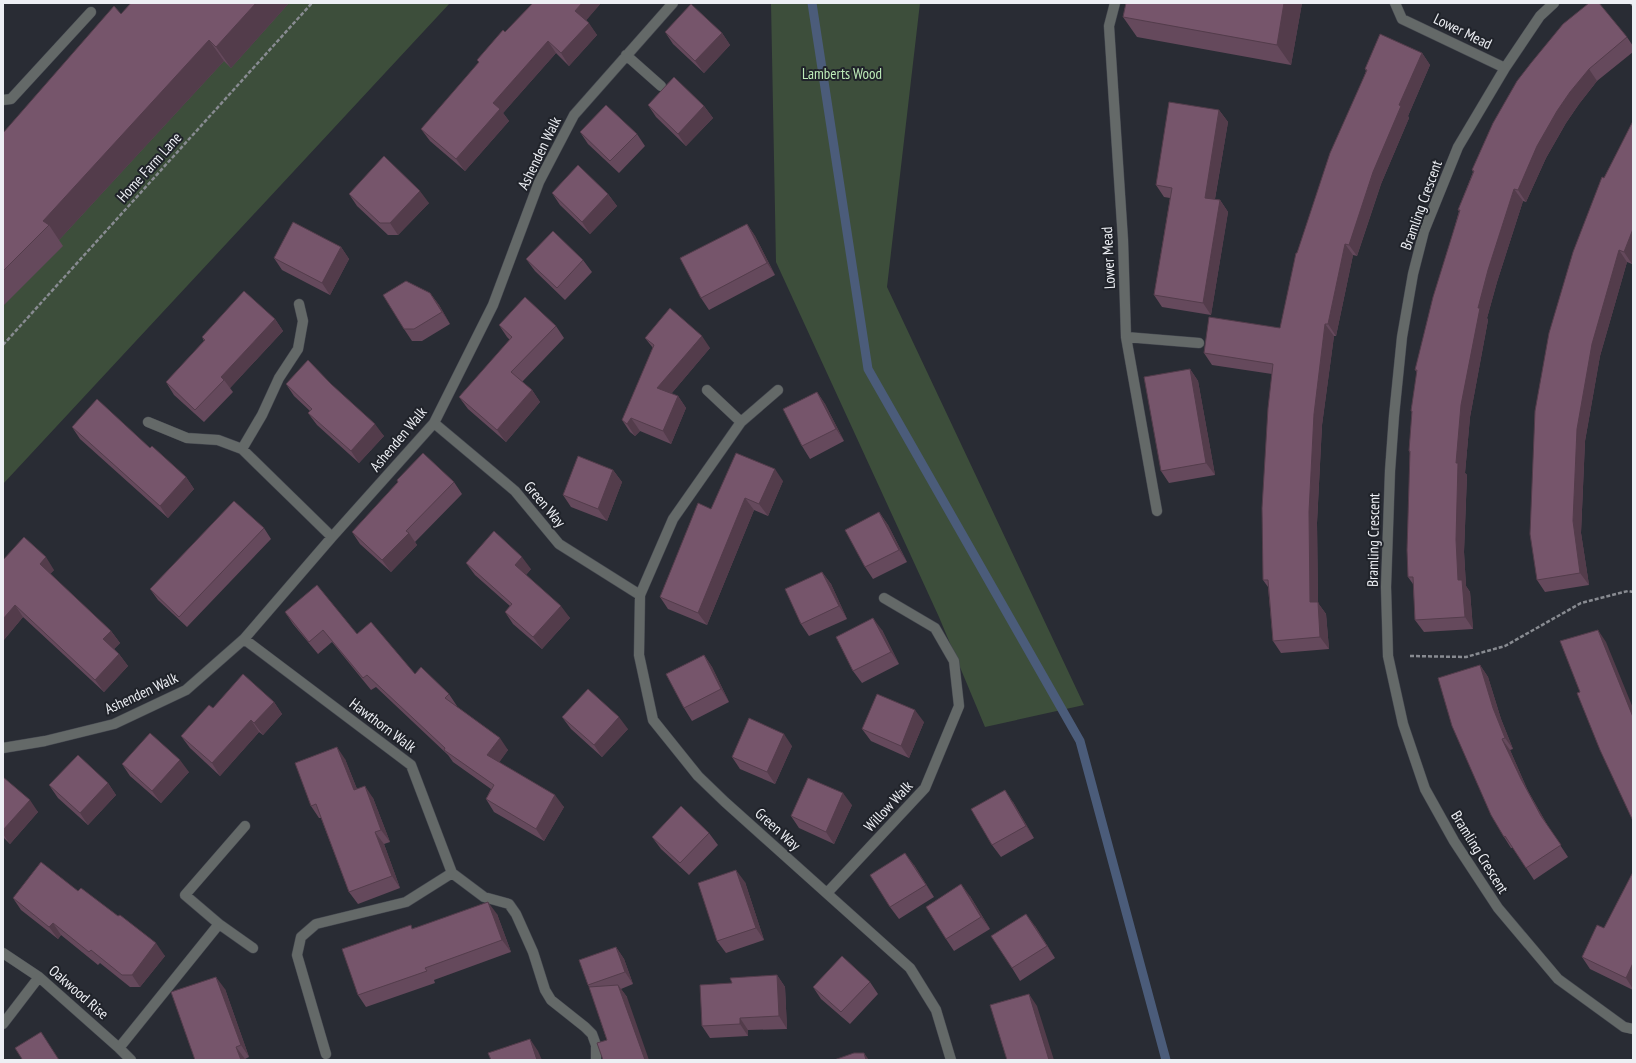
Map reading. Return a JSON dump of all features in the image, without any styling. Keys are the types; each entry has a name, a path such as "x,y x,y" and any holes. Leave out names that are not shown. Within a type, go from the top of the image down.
{"street":[{"name":"Ashenden Walk","path":"3,748 45,741 114,724 186,690 244,639 332,537 434,423 493,305 539,182 574,115 673,3"},
{"name":"Lower Mead","path":"1115,3 1109,26 1122,240 1126,337 1157,511"},
{"name":"Lower Mead","path":"1395,3 1402,19 1505,68"},
{"name":"Bramling Crescent","path":"1554,3 1540,16 1505,68 1458,147 1424,231 1413,274 1402,337 1390,463 1386,587 1388,656 1404,724 1425,789 1458,847 1498,908 1558,979 1624,1027 1633,1029"},
{"path":"3,100 11,99 91,12"},
{"path":"626,55 661,86"},
{"path":"242,449 262,416 279,378 298,349 303,321 299,304"},
{"path":"1126,337 1200,343"},
{"path":"707,390 741,422"},
{"name":"Green Way","path":"778,390 741,422 673,520 640,595 639,655 653,720 698,776 910,968 936,1010 951,1060"},
{"path":"148,422 186,438 218,440 242,449 332,537"},
{"name":"Green Way","path":"434,423 516,491 559,544 640,595"},
{"name":"Willow Walk","path":"827,893 926,788 959,706 954,661 935,628 884,598"},
{"name":"Hawthorn Walk","path":"244,639 411,765 452,873"},
{"path":"245,826 185,895 220,924 253,948"},
{"path":"326,1054 296,955 301,937 316,924 406,902 452,873 484,897 509,904 516,914 533,952 545,990 551,1000 585,1026 592,1034 596,1045 596,1060"},
{"path":"119,1048 220,924"},
{"name":"Oakwood Rise","path":"3,953 38,977 131,1060"},
{"path":"3,1024 38,977"}],"path":[{"name":"Home Farm Lane","path":"3,345 312,3"},
{"path":"1388,656 1466,657 1505,646 1581,602 1628,591 1633,592"}],"green space":[{"path":"255,3 450,3 3,484 3,293"},
{"name":"Lamberts Wood","path":"771,3 920,3 887,287 1084,705 985,727 939,617 776,262"}],"building":[{"path":"131,3 256,3 216,47 209,40 43,221 49,225 3,271 3,133 114,6 121,14"},
{"path":"533,3 582,3 575,11 589,23 561,53 548,41 493,103 500,109 456,159 421,129 479,62 477,60 503,30 505,32"},
{"path":"1126,3 1284,3 1277,45 1123,17"},
{"path":"1589,3 1599,3 1627,37 1589,69 1570,92 1537,146 1518,190 1514,189 1488,270 1478,308 1480,308 1461,405 1456,463 1458,463 1456,540 1458,580 1462,580 1465,617 1415,620 1413,577 1408,577 1407,550 1411,411 1417,370 1415,370 1433,297 1460,210 1458,210 1474,171 1472,170 1493,123 1517,81 1531,63 1563,24"},
{"path":"691,4 722,33 695,61 665,32"},
{"path":"1380,34 1422,53 1399,105 1401,106 1373,172 1349,245 1345,244 1328,324 1325,324 1314,414 1309,512 1310,602 1318,602 1320,637 1273,641 1268,580 1263,580 1262,508 1268,408 1273,364 1204,353 1209,317 1280,328 1296,253 1330,153 1367,70 1365,69"},
{"path":"674,77 704,106 678,134 648,105"},
{"path":"1169,102 1219,110 1205,198 1220,200 1203,303 1154,295 1172,188 1156,185"},
{"path":"606,105 637,134 610,161 580,132"},
{"path":"1633,121 1633,229 1624,252 1619,250 1592,344 1577,429 1573,521 1580,573 1537,580 1530,534 1535,411 1549,333 1573,252 1602,177 1604,178"},
{"path":"384,156 420,191 390,223 380,223 349,194"},
{"path":"578,165 608,194 582,222 552,193"},
{"path":"293,222 341,247 322,283 274,258"},
{"path":"747,224 767,263 701,298 680,258"},
{"path":"553,231 583,260 557,288 526,259"},
{"path":"406,281 430,293 442,312 414,329 404,329 383,295"},
{"path":"244,291 275,319 221,377 224,380 195,410 166,382 205,340 202,337"},
{"path":"525,297 556,326 511,372 532,390 497,430 459,397 512,337 499,325"},
{"path":"670,308 702,336 657,388 678,396 663,431 631,418 627,424 622,420 654,345 645,338"},
{"path":"308,360 331,384 375,424 351,451 308,413 312,409 286,384"},
{"path":"1190,369 1206,463 1161,471 1144,377"},
{"path":"817,392 836,429 802,446 783,409"},
{"path":"97,399 150,448 152,446 186,477 160,506 72,427"},
{"path":"423,453 454,482 406,531 409,533 382,560 352,532 398,482 397,480"},
{"path":"736,453 775,469 759,504 745,498 698,613 660,597 698,503 711,509"},
{"path":"578,456 613,470 598,509 563,495"},
{"path":"234,501 264,528 179,617 150,589"},
{"path":"879,512 899,550 865,567 845,530"},
{"path":"494,531 522,557 515,565 561,606 533,637 505,612 512,604 466,563"},
{"path":"24,537 46,557 40,564 111,631 103,639 119,654 95,680 15,605 3,619 3,560"},
{"path":"822,572 839,606 801,624 785,589"},
{"path":"317,585 357,634 371,622 415,674 421,667 449,694 445,698 500,738 487,755 555,795 536,829 486,799 494,785 444,750 445,748 367,675 363,678 323,630 309,642 285,612"},
{"path":"873,618 891,652 853,671 836,637"},
{"path":"1598,630 1633,717 1633,821 1600,750 1577,693 1580,692 1560,641"},
{"path":"704,655 721,689 684,708 666,674"},
{"path":"1480,665 1493,708 1505,738 1502,739 1541,816 1561,845 1526,868 1505,836 1504,837 1491,815 1452,726 1438,678"},
{"path":"243,674 274,702 254,723 251,720 212,763 181,736 209,705 213,708"},
{"path":"588,689 619,717 594,745 562,717"},
{"path":"877,694 915,710 901,746 862,729"},
{"path":"749,718 784,734 767,772 732,757"},
{"path":"150,733 180,760 152,791 122,764"},
{"path":"337,747 354,790 365,786 381,830 375,832 392,876 349,892 316,804 311,806 295,763"},
{"path":"78,755 108,783 80,813 49,785"},
{"path":"3,777 30,800 3,830"},
{"path":"808,778 843,793 826,832 791,816"},
{"path":"1005,790 1026,826 992,845 971,809"},
{"path":"681,806 709,833 680,863 652,837"},
{"path":"905,853 926,885 890,907 870,875"},
{"path":"41,862 78,891 81,888 118,916 120,915 156,943 132,975 122,975 91,950 89,952 53,923 49,927 13,898"},
{"path":"736,870 756,928 717,941 698,883"},
{"path":"1633,872 1633,963 1626,978 1582,957 1597,925 1604,928"},
{"path":"961,884 981,917 946,939 926,907"},
{"path":"488,902 502,940 425,968 427,971 358,995 342,949 411,925 412,929"},
{"path":"1026,914 1047,946 1012,968 991,936"},
{"path":"616,947 625,972 588,985 579,960"},
{"path":"842,956 870,982 841,1012 813,987"},
{"path":"777,975 779,1016 740,1018 740,1024 702,1026 700,985 732,983 730,978"},
{"path":"216,977 241,1045 236,1047 241,1060 195,1060 171,992"},
{"path":"618,985 645,1060 603,1060 597,1043 607,1040 589,987"},
{"path":"1029,994 1049,1060 1007,1060 990,1005"},
{"path":"41,1032 59,1060 21,1060 22,1059 15,1048"},
{"path":"530,1039 537,1060 491,1060 488,1053"},
{"path":"854,1053 864,1053 866,1060 834,1060"}],"waterway":[{"path":"812,3 868,369 1080,741 1166,1060"}]}
